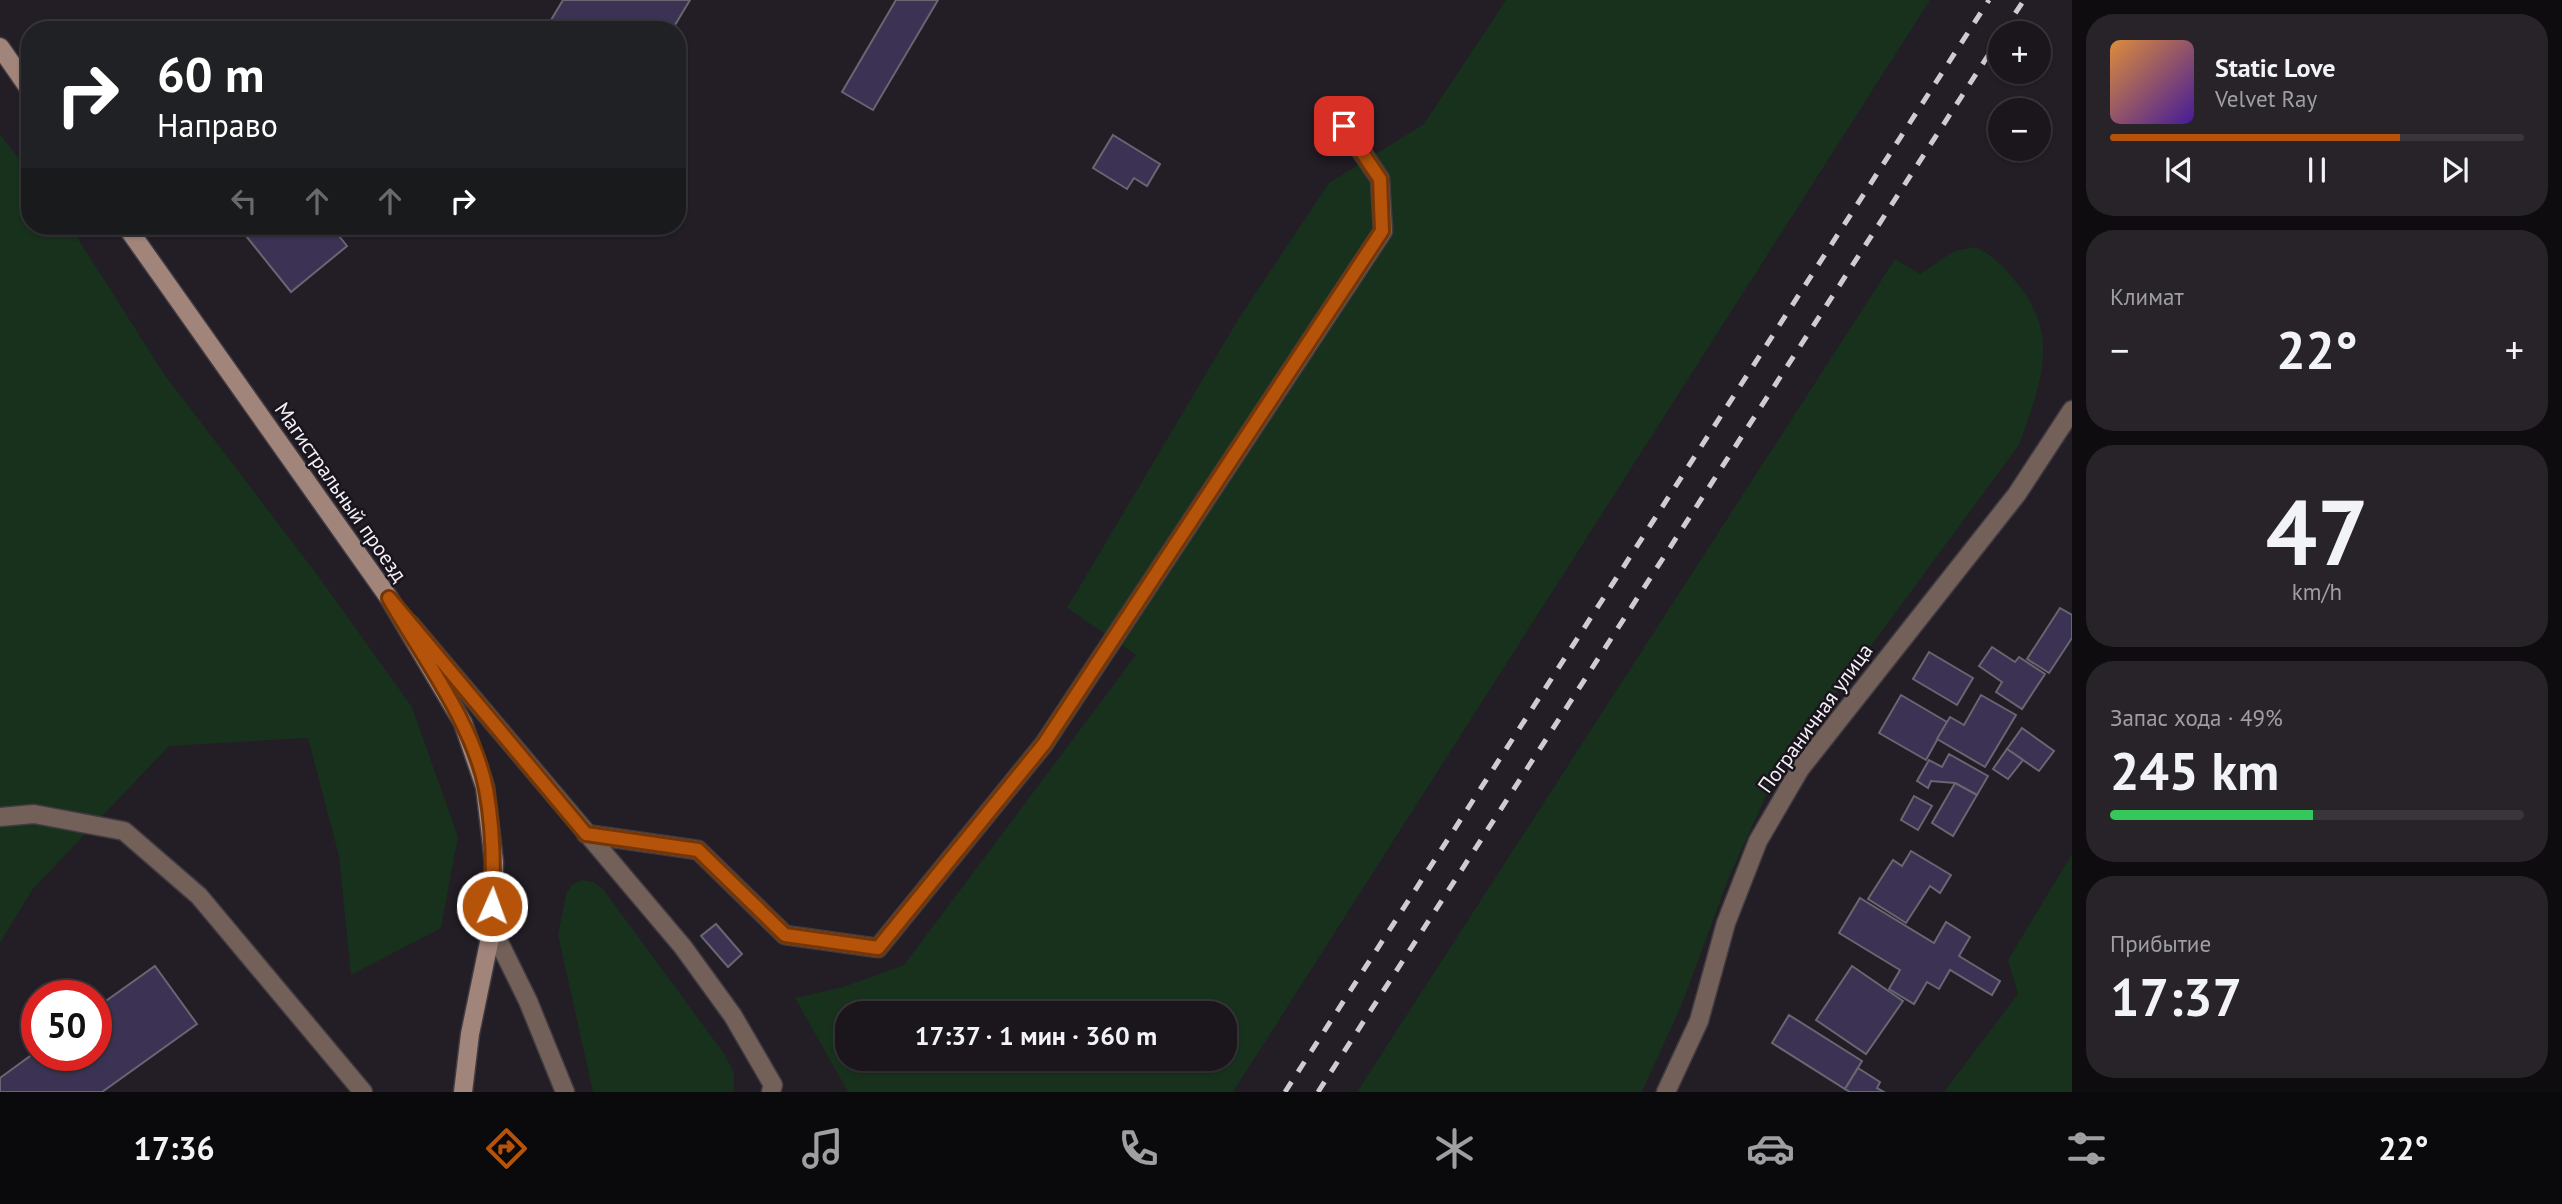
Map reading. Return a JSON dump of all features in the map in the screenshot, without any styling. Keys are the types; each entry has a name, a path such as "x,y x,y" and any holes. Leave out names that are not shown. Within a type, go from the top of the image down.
{"main road":[{"path":"0,47 21,77"},
{"name":"Магистральный проезд","path":"132,235 389,598 463,723 485,787 494,862 492,928 470,1034 463,1092"}],"street":[{"path":"586,834 698,850 785,935 878,948 1044,744 1382,231 1380,179 1332,108"},
{"name":"Пограничная улица","path":"1666,1092 1699,1021 1726,923 1758,841 1800,769 2017,494 2072,410"},
{"path":"389,598 683,947 733,1016 773,1085 771,1092"},
{"path":"0,817 34,814 124,831 199,897 363,1092"},
{"path":"492,928 527,1001 565,1092"}],"green space":[{"path":"1506,0 1930,0 1233,1092 848,1092 836,1071 1237,1071 1237,1001 835,1001 835,1069 795,998 843,987 904,965 1136,655 1067,608 1239,318 1329,183 1424,124"},
{"path":"0,134 21,161 21,235 76,235 164,374 319,577 412,707 458,837 441,928 351,975 339,856 308,738 169,746 32,890 0,943"},
{"path":"1975,247 1993,258 2011,276 2030,302 2039,322 2043,361 2034,402 2019,445 1775,776 1729,877 1682,1004 1642,1092 1357,1092 1895,259 1920,274 1954,251"},
{"path":"2072,854 2072,1092 1944,1092 2018,994 2008,960"},
{"path":"582,880 594,882 603,889 725,1055 734,1073 734,1092 593,1092 558,935 566,894 572,885"}],"building":[{"path":"563,0 690,0 677,21 550,21"},
{"path":"896,0 938,0 873,110 842,92"},
{"path":"1113,135 1160,164 1147,186 1134,178 1127,189 1093,168"},
{"path":"245,235 338,235 347,246 291,292"},
{"path":"2060,608 2072,615 2072,638 2049,673 2027,659"},
{"path":"1992,647 2015,662 2019,657 2045,674 2022,709 1996,692 2002,682 1979,666"},
{"path":"1929,652 1973,678 1957,705 1913,679"},
{"path":"1901,695 1947,722 1926,760 1879,733"},
{"path":"1981,695 2016,715 1985,767 1937,739 1950,717 1964,725"},
{"path":"2022,728 2054,751 2039,771 2007,749"},
{"path":"2007,749 2023,760 2008,779 1993,769"},
{"path":"1949,754 1988,776 1977,795 1955,783 1931,781 1928,788 1917,781 1929,760 1942,767"},
{"path":"1955,783 1977,795 1953,836 1932,823"},
{"path":"1914,796 1932,806 1918,830 1901,820"},
{"path":"1911,851 1951,875 1940,893 1930,886 1906,923 1868,899 1893,860 1902,866"},
{"path":"1860,898 1934,943 1946,922 1970,937 1959,956 2000,981 1992,995 1950,970 1939,989 1927,982 1914,1004 1889,989 1900,970 1839,933"},
{"path":"716,924 742,954 728,967 701,936"},
{"path":"155,966 197,1024 102,1092 0,1092 0,1078 21,1063 21,1071 112,1071 112,997"},
{"path":"1852,966 1903,1001 1866,1054 1816,1020"},
{"path":"1789,1015 1862,1061 1845,1089 1772,1043"},
{"path":"1858,1068 1880,1082 1877,1088 1884,1092 1850,1092 1845,1089"}],"railway":[{"path":"1285,1092 1989,0"},
{"path":"2010,21 2024,0"},
{"path":"1318,1092 1988,56"}],"route":[{"path":"492,906 494,862 485,787 463,723 389,598 586,834 698,850 785,935 878,948 1044,744 1382,231 1380,179 1344,126"}]}
